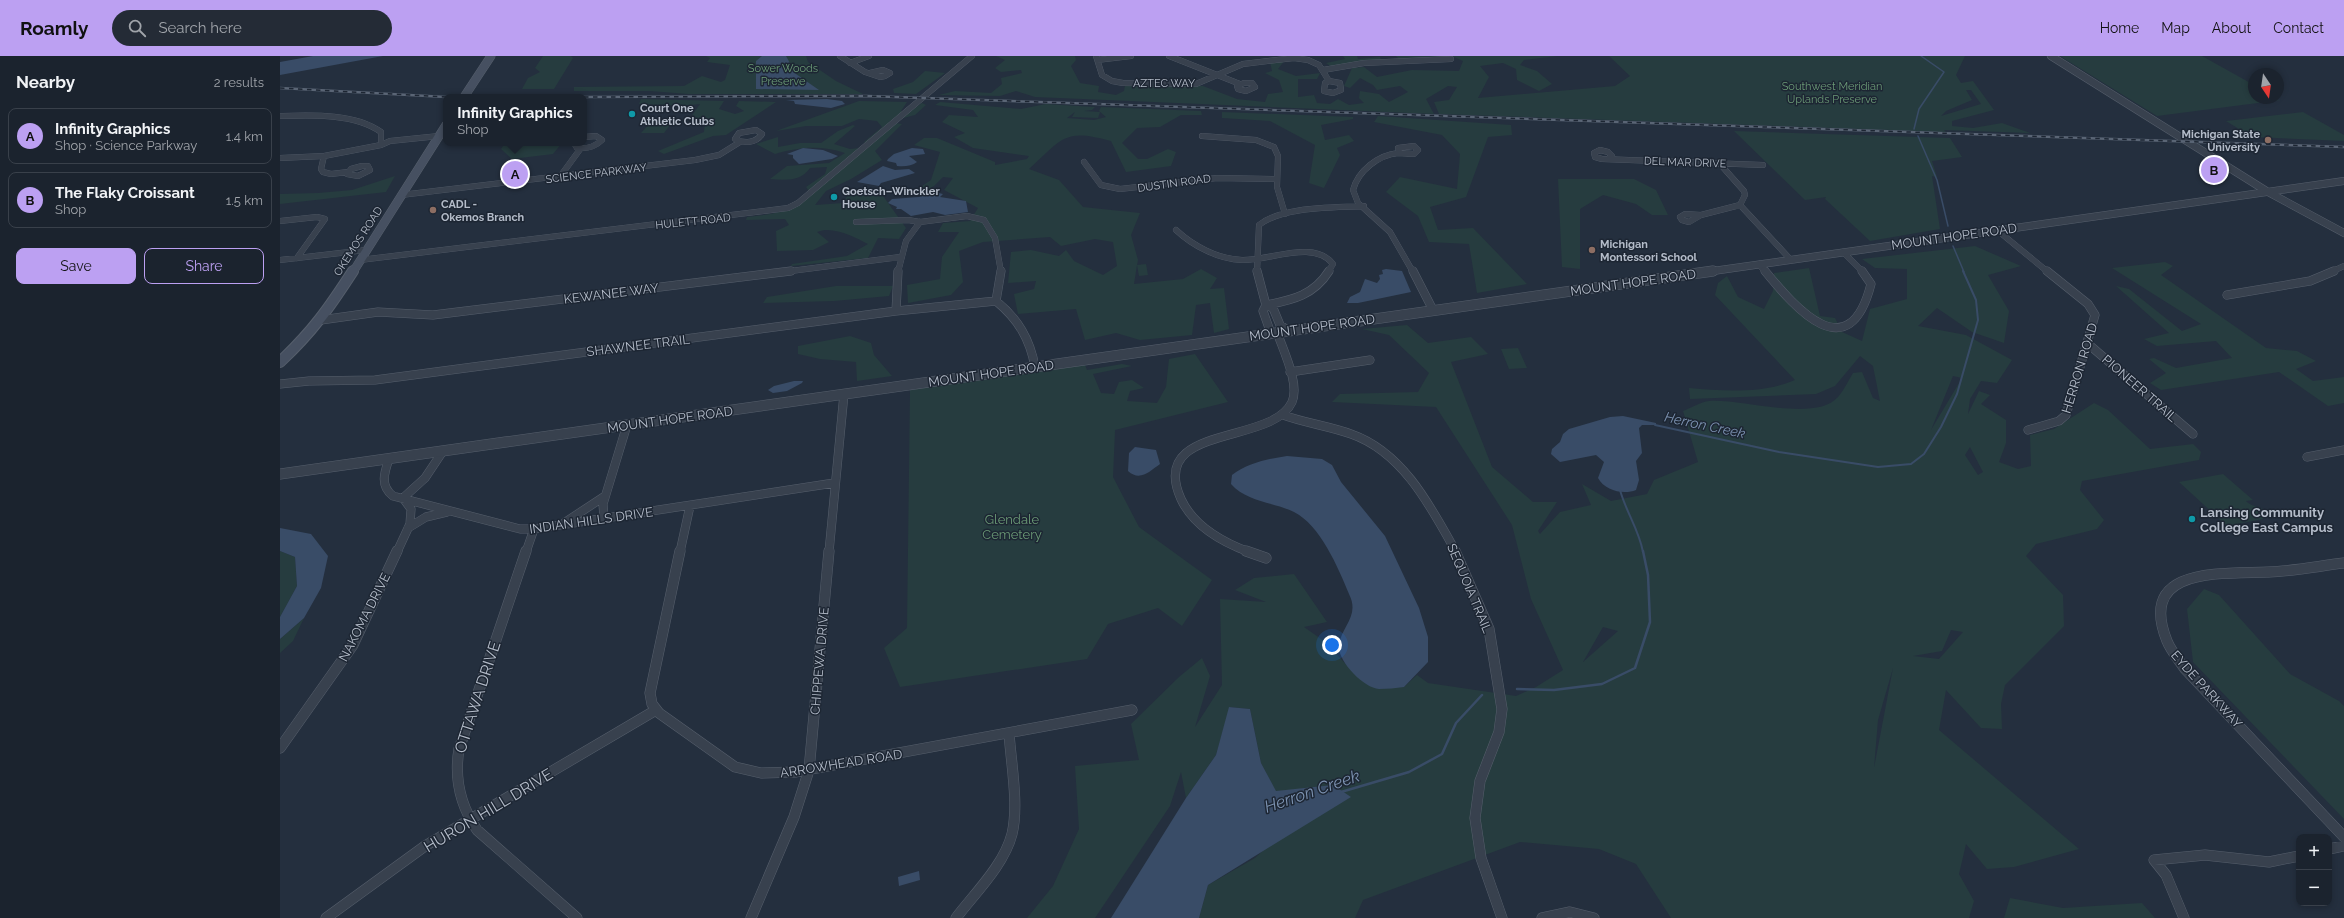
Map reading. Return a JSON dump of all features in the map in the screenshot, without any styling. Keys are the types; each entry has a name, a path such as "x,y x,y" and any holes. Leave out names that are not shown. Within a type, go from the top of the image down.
{"main road":[{"path":"466,94 491,56"},
{"name":"OKEMOS ROAD","path":"280,362 307,337 321,320 443,130"}],"street":[{"path":"840,56 870,73"},
{"path":"850,63 869,56"},
{"name":"HULETT ROAD","path":"360,260 784,210 798,203 972,56"},
{"path":"1097,58 1131,56"},
{"path":"1169,56 1177,57 1218,76 1240,84"},
{"path":"1391,56 1396,61"},
{"path":"2051,56 2268,192 2344,233"},
{"name":"AZTEC WAY","path":"1097,58 1102,75 1119,82 1193,85 1218,76 1243,64 1284,59 1308,60 1319,65 1323,70"},
{"path":"1329,81 1323,70 1361,63 1451,59"},
{"path":"280,116 316,116 369,124 381,132 381,145"},
{"path":"575,146 581,148 594,146 602,140 596,136 587,137"},
{"path":"1202,136 1250,138 1270,145 1278,152 1276,179 1285,214"},
{"path":"280,158 324,156 381,145 386,146 437,139"},
{"name":"SCIENCE PARKWAY","path":"401,195 559,178 709,158 722,153 740,142"},
{"path":"559,178 581,148"},
{"path":"1400,153 1376,163 1363,171 1355,180 1354,188 1356,198 1393,236 1411,265 1433,310"},
{"path":"324,156 322,171 331,174 348,172"},
{"name":"DEL MAR DRIVE","path":"1608,159 1763,166"},
{"name":"DUSTIN ROAD","path":"1084,162 1101,184 1120,189 1217,178 1276,179"},
{"path":"1702,215 1740,205 1745,195 1744,191 1720,164"},
{"name":"MOUNT HOPE ROAD","path":"280,474 2344,181"},
{"path":"2268,192 2278,201 2344,241"},
{"path":"1740,205 1790,259"},
{"path":"1266,334 1269,328 1263,311 1266,305 1257,274 1256,259 1259,225 1266,218 1285,214 1364,206"},
{"path":"856,222 908,220 920,222 967,216 984,220 994,235 999,249 1001,286 996,301 1007,309 1027,335 1031,344 1035,367"},
{"path":"280,221 324,218 324,221 297,258"},
{"path":"896,312 900,257 914,228 920,222"},
{"path":"1176,230 1193,243 1223,255 1241,260 1319,252 1328,256 1333,264 1319,283 1302,298 1266,305"},
{"name":"HERRON ROAD","path":"1997,230 2092,308 2095,315 2066,415 2059,421 2028,430"},
{"path":"280,260 366,250"},
{"path":"1759,264 1810,320 1825,326 1840,326 1850,323 1858,317 1868,296 1871,284 1866,275 1843,252"},
{"name":"KEWANEE WAY","path":"321,320 378,312 433,315 900,257"},
{"path":"2227,295 2310,281 2344,266"},
{"name":"SHAWNEE TRAIL","path":"280,384 309,381 375,380 896,312 996,301"},
{"path":"1266,305 1273,308 1280,325 1289,331"},
{"path":"1266,558 1231,545 1198,522 1187,509 1179,495 1175,475 1181,460 1199,444 1211,438 1264,425 1283,414 1291,405 1295,395 1295,386 1277,332"},
{"name":"PIONEER TRAIL","path":"2087,343 2193,434"},
{"path":"1290,372 1370,360"},
{"name":"CHIPPEWA DRIVE","path":"751,918 794,817 809,770 834,484 844,394"},
{"name":"SEQUOIA TRAIL","path":"1283,414 1308,424 1351,434 1383,451 1407,476 1429,504 1446,531 1464,570 1491,636 1502,709 1497,737 1480,781 1475,818 1481,858 1502,918"},
{"path":"604,518 603,508 627,425"},
{"path":"2307,457 2344,450"},
{"path":"403,498 425,478 443,451"},
{"name":"INDIAN HILLS DRIVE","path":"389,459 383,474 383,484 390,494 452,512 520,529 534,529 834,484"},
{"path":"560,525 606,496"},
{"name":"NAKOMA DRIVE","path":"280,748 353,645 408,528 412,512 409,503 403,498"},
{"path":"656,710 652,704 650,693 690,506"},
{"path":"408,528 426,517 452,512"},
{"name":"OTTAWA DRIVE","path":"534,529 459,749 456,769 458,787 470,820 488,840 577,918"},
{"name":"EYDE PARKWAY","path":"2344,563 2270,572 2216,573 2188,578 2167,591 2159,613 2167,642 2185,668 2344,837"},
{"name":"ARROWHEAD ROAD","path":"656,710 736,767 771,774 809,770 1132,710"},
{"name":"HURON HILL DRIVE","path":"326,918 403,861 656,710"},
{"path":"956,918 1002,854 1011,834 1014,820 1009,733"},
{"path":"2332,848 2344,846"},
{"path":"2184,918 2178,909 2175,893 2166,871 2154,860 2205,855 2269,862 2296,857"},
{"path":"1542,918 1570,912 1594,918"}],"green space":[{"path":"543,56 571,56 573,58 554,89 522,89 528,78 540,72 535,68"},
{"name":"Sower Woods Preserve","path":"706,56 806,56 808,62 836,81 863,94 688,94 650,91 574,91 574,87 684,86 702,76 721,82 725,80 730,65 707,62 710,58"},
{"name":"Southwest Meridian Uplands Preserve","path":"996,56 1075,56 1076,60 1071,66 1080,83 1099,86 1098,92 1116,95 1124,91 1125,86 1203,86 1237,99 1265,102 1268,94 1283,92 1279,80 1265,73 1272,71 1270,62 1285,60 1278,69 1296,76 1320,73 1317,79 1298,79 1298,97 1314,95 1317,103 1330,104 1338,99 1349,105 1364,103 1359,98 1360,91 1379,94 1389,102 1408,92 1400,86 1377,90 1373,85 1360,78 1350,88 1344,86 1352,68 1364,67 1377,77 1412,70 1459,71 1463,61 1454,57 1399,59 1396,56 1558,56 1524,60 1520,65 1537,71 1552,84 1539,91 1517,80 1516,69 1503,63 1480,66 1489,77 1478,98 1615,86 1630,76 1609,56 1965,56 1956,75 1961,83 1973,81 1994,110 1952,121 1952,126 1973,128 2002,123 2030,133 1944,130 1946,132 1439,114 1434,102 1449,100 1457,87 1448,86 1426,99 1434,114 1035,97 1016,91 1000,96 939,95 955,91 991,93 1002,84 1001,78 1022,73 1021,70 1001,72 995,68 1005,60","holes":["1966,90 1971,90 1981,104 1941,116 1946,111 1972,100"]},
{"path":"1343,56 1357,56 1358,59 1380,57 1381,60 1330,66 1326,63 1345,59"},
{"path":"2060,56 2202,56 2248,82 2248,104 2250,104 2157,116"},
{"path":"925,71 945,73 916,94 894,93 893,89 913,82"},
{"path":"641,99 724,101 719,109 735,114 744,111 736,106 739,101 776,102 726,135 713,136 664,154 658,151 704,132 705,122 691,117 700,104 682,106 639,104"},
{"path":"859,101 907,102 901,111 907,114 922,103 926,105 915,115 888,122 902,124 875,151 882,160 851,179 826,191 815,205 843,203 851,190 881,193 906,228 899,239 878,238 868,258 791,266 792,264 847,256 868,244 843,233 823,230 817,232 829,242 813,250 777,251 776,231 789,225 785,219 746,220 747,217 766,215 789,209 804,201 812,195 806,187 825,174 827,167 810,168 806,173 797,178 782,180 770,179 787,166 829,163 845,153 836,150 802,148 775,154 756,144 778,137 778,147 800,143 821,143 838,131 853,125 855,126 834,144 850,149 869,147 864,142 882,127 877,121 859,119 842,126 806,126 776,131"},
{"path":"940,102 1021,109 1046,104 1095,107 1092,110 1084,111 1100,112 1098,118 1072,117 1075,112 1067,118 1094,120 1106,117 1099,111 1101,107 1201,111 1202,115 1181,115 1160,127 1137,128 1122,143 1138,159 1147,159 1168,149 1176,152 1171,166 1126,172 1111,141 1095,137 1073,136 1065,138 1057,143 1029,169 1059,180 1083,207 1140,213 1131,235 1138,260 1134,284 1183,279 1201,269 1217,278 1210,289 1224,288 1229,329 1214,333 1210,303 1196,305 1192,335 1140,340 1116,333 1085,340 1076,309 1018,314 1014,294 1034,289 1036,281 1008,283 1011,252 1031,250 1059,256 1066,250 1074,261 1103,275 1117,266 1113,242 1095,239 1061,246 1050,237 983,242 959,251 963,282 951,295 908,303 907,285 940,279 942,257 959,232 938,232 943,223 970,221 978,208 944,190 953,178 943,177 934,186 916,196 913,192 931,180 940,152 914,145 924,138 937,138 995,162 995,165 1027,159 1029,156 973,148 954,137 965,133 942,122 949,115 978,117 973,110 935,105"},
{"path":"1222,112 1353,117 1353,119 1321,125 1325,140 1349,135 1354,141 1337,148 1340,155 1324,188 1309,183 1315,145 1270,121 1222,118"},
{"path":"2303,112 2344,135 2344,141 2252,137 2226,121"},
{"path":"1378,116 1511,125 1512,135 1488,137 1466,197 1430,207 1438,230 1473,228 1527,284 1477,293 1469,244 1429,242 1418,216 1386,192 1400,177 1457,189 1460,154 1442,135 1374,122"},
{"path":"674,120 664,133 641,133 652,121"},
{"path":"1734,131 1950,138 1962,157 1932,161 1937,177 1932,176 1940,229 1870,241 1825,199 1826,197 1805,200"},
{"path":"503,146 560,146 553,154 512,159 501,149"},
{"path":"395,176 386,192 280,204 280,194 352,190"},
{"path":"1558,179 1634,179 1656,190 1668,215 1652,215 1636,204 1603,195 1580,209 1580,269 1562,267"},
{"path":"1975,246 2021,266 1988,275 2009,311 2004,343 1972,332 1937,308 1918,326 1966,335 2012,360 1997,383 1981,381 1970,399 1968,414 1979,391 1990,395 1981,404 2006,420 2006,443 1999,462 2018,469 2031,466 2030,435 2054,429 2094,403 2108,410 2150,449 2193,444 2201,452 2199,460 2082,481 2080,490 2104,520 2097,529 2036,544 2026,556 2063,595 2064,626 2005,685 2001,704 2002,729 1981,728 1946,690 1939,730 2079,849 2014,867 1987,869 1966,844 1959,874 1974,901 1969,918 1671,918 1636,864 1599,849 1520,842 1363,900 1355,918 1199,918 1208,885 1255,858 1332,785 1276,792 1261,763 1250,709 1230,707 1216,755 1186,798 1181,772 1170,806 1095,918 1027,918 1053,886 1079,829 1075,766 1139,760 1131,724 1179,677 1202,658 1210,676 1195,727 1222,685 1220,599 1266,602 1235,590 1254,578 1294,574 1327,622 1304,627 1324,641 1358,677 1404,687 1417,675 1428,683 1516,696 1536,687 1563,670 1531,599 1512,525 1436,407 1332,402 1340,394 1418,392 1429,373 1389,335 1362,329 1407,325 1428,343 1471,337 1488,354 1451,362 1492,467 1533,502 1557,502 1538,531 1540,534 1560,512 1591,505 1582,484 1611,501 1647,494 1654,480 1698,462 1683,411 1699,404 1709,401 1723,401 1777,408 1813,408 1827,405 1838,397 1853,373 1862,372 1873,398 1880,401 1873,366 1860,356 1835,386 1816,394 1690,399 1689,388 1743,390 1769,388 1795,380 1715,295 1718,283 1727,276 1738,297 1764,309 1773,291 1774,273 1809,268 1820,316 1835,318 1842,332 1862,341 1870,309 1907,299 1907,269 1875,268 1862,259","holes":["1953,376 1962,378 1931,430","1970,447 1983,472 1978,475 1965,455","1603,627 1618,631 1583,662","1951,630 1963,632 1939,659 1913,656 1942,651","1893,668 1874,768 1878,720"]},
{"path":"2165,262 2173,266 2161,275 2266,348 2297,351 2316,361 2296,369 2313,381 2344,377 2344,403 2328,406 2279,372 2161,390 2150,383 2166,373 2149,359 2154,358 2176,368 2232,358 2216,341 2157,346 2144,339 2169,333 2116,286 2129,289 2182,331 2201,324 2112,268"},
{"path":"1146,264 1148,275 1139,276 1137,265"},
{"path":"836,286 893,286 889,296 834,301 763,303 767,297"},
{"path":"850,336 871,343 874,355 892,376 857,381 856,362 820,359 798,354 798,346"},
{"path":"1518,348 1527,368 1509,369 1501,349"},
{"name":"Glendale Cemetery","path":"1195,354 1228,402 1115,430 1113,477 1139,527 1212,580 1182,626 1158,608 1108,624 1087,659 900,687 884,648 907,628 910,390 1085,365 1087,370 1122,364 1132,366 1093,374 1101,393 1114,394 1119,382 1132,380 1144,388 1130,391 1127,401 1157,403 1166,387 1169,359"},
{"path":"2223,474 2253,500 2246,501 2248,503 2268,512 2263,519 2227,526 2179,482"},
{"path":"280,551 295,557 297,586 280,617"},
{"path":"2204,589 2219,595 2290,674 2339,701 2344,706 2344,819 2193,662 2187,609"},
{"path":"304,618 293,641 280,653 280,639"},
{"path":"2010,898 2063,908 2142,903 2155,918 2004,918"}],"water":[{"path":"313,56 383,56 280,75 280,62"},
{"path":"762,56 786,56 796,74 819,90 756,89 756,61"},
{"path":"827,99 842,101 845,104 831,108 795,104 794,101 786,100"},
{"path":"803,148 823,150 838,156 832,159 799,164 793,158 793,155 787,154"},
{"path":"912,148 923,149 925,154 909,156 917,162 908,166 897,166 896,163 887,161 894,154"},
{"path":"883,166 895,170 909,169 915,173 881,183 879,186 857,182"},
{"path":"930,191 943,194 940,197 966,201 968,212 945,215 933,212 911,216 901,209 896,209 897,207 888,203 892,199 919,197"},
{"path":"1382,270 1402,271 1411,292 1358,303 1347,303 1350,297 1360,292 1365,279 1377,283 1380,279 1379,275 1383,274"},
{"path":"794,381 803,381 787,391 773,393 768,390 774,386"},
{"path":"1623,416 1656,423 1656,425 1642,425 1639,428 1642,453 1636,461 1639,480 1636,490 1621,492 1605,486 1598,478 1604,462 1596,455 1560,462 1551,454 1552,449 1560,442 1563,434 1569,429 1610,417"},
{"path":"1135,447 1156,450 1160,464 1145,474 1137,476 1132,474 1128,471 1129,453"},
{"path":"1287,456 1322,459 1332,465 1341,482 1385,536 1419,608 1428,637 1428,662 1404,687 1379,689 1366,684 1353,673 1342,658 1339,645 1351,615 1352,602 1334,560 1312,526 1294,512 1245,495 1231,484 1232,475 1245,467 1265,460"},
{"path":"280,528 311,534 328,556 321,588 304,618 280,639 280,617 297,586 295,557 280,551"},
{"path":"1229,707 1250,709 1261,763 1276,791 1333,785 1351,797 1208,885 1199,918 1111,918 1186,798 1216,755"},
{"path":"919,871 920,880 899,886 898,877"}],"waterway":[{"name":"Herron Creek","path":"1914,129 1919,109 1944,72 1921,56"},
{"name":"Herron Creek","path":"1918,136 1937,180 1948,226"},
{"name":"Herron Creek","path":"1953,246 1964,272"},
{"name":"Herron Creek","path":"1655,425 1779,452 1878,467 1911,464 1924,454 1941,427 1957,394 1978,320 1976,300 1963,271"},
{"name":"Herron Creek","path":"1620,490 1639,536 1643,552"},
{"name":"Herron Creek","path":"1517,689 1554,690 1602,684 1635,668 1650,622 1648,575 1643,551"},
{"name":"Herron Creek","path":"1341,792 1409,772 1442,754 1456,723 1482,695"}],"railway":[{"path":"280,88 443,97"},
{"path":"587,97 867,96 2344,147"}],"place":[{"name":"Court One Athletic Clubs","path":"632,114"},
{"name":"Michigan State University","path":"2268,140"},
{"name":"The Flaky Croissant","path":"2214,170"},
{"name":"Infinity Graphics","path":"515,174"},
{"name":"Goetsch–Winckler House","path":"834,197"},
{"name":"CADL - Okemos Branch","path":"433,210"},
{"name":"Michigan Montessori School","path":"1592,250"},
{"name":"Lansing Community College East Campus","path":"2192,519"}]}
